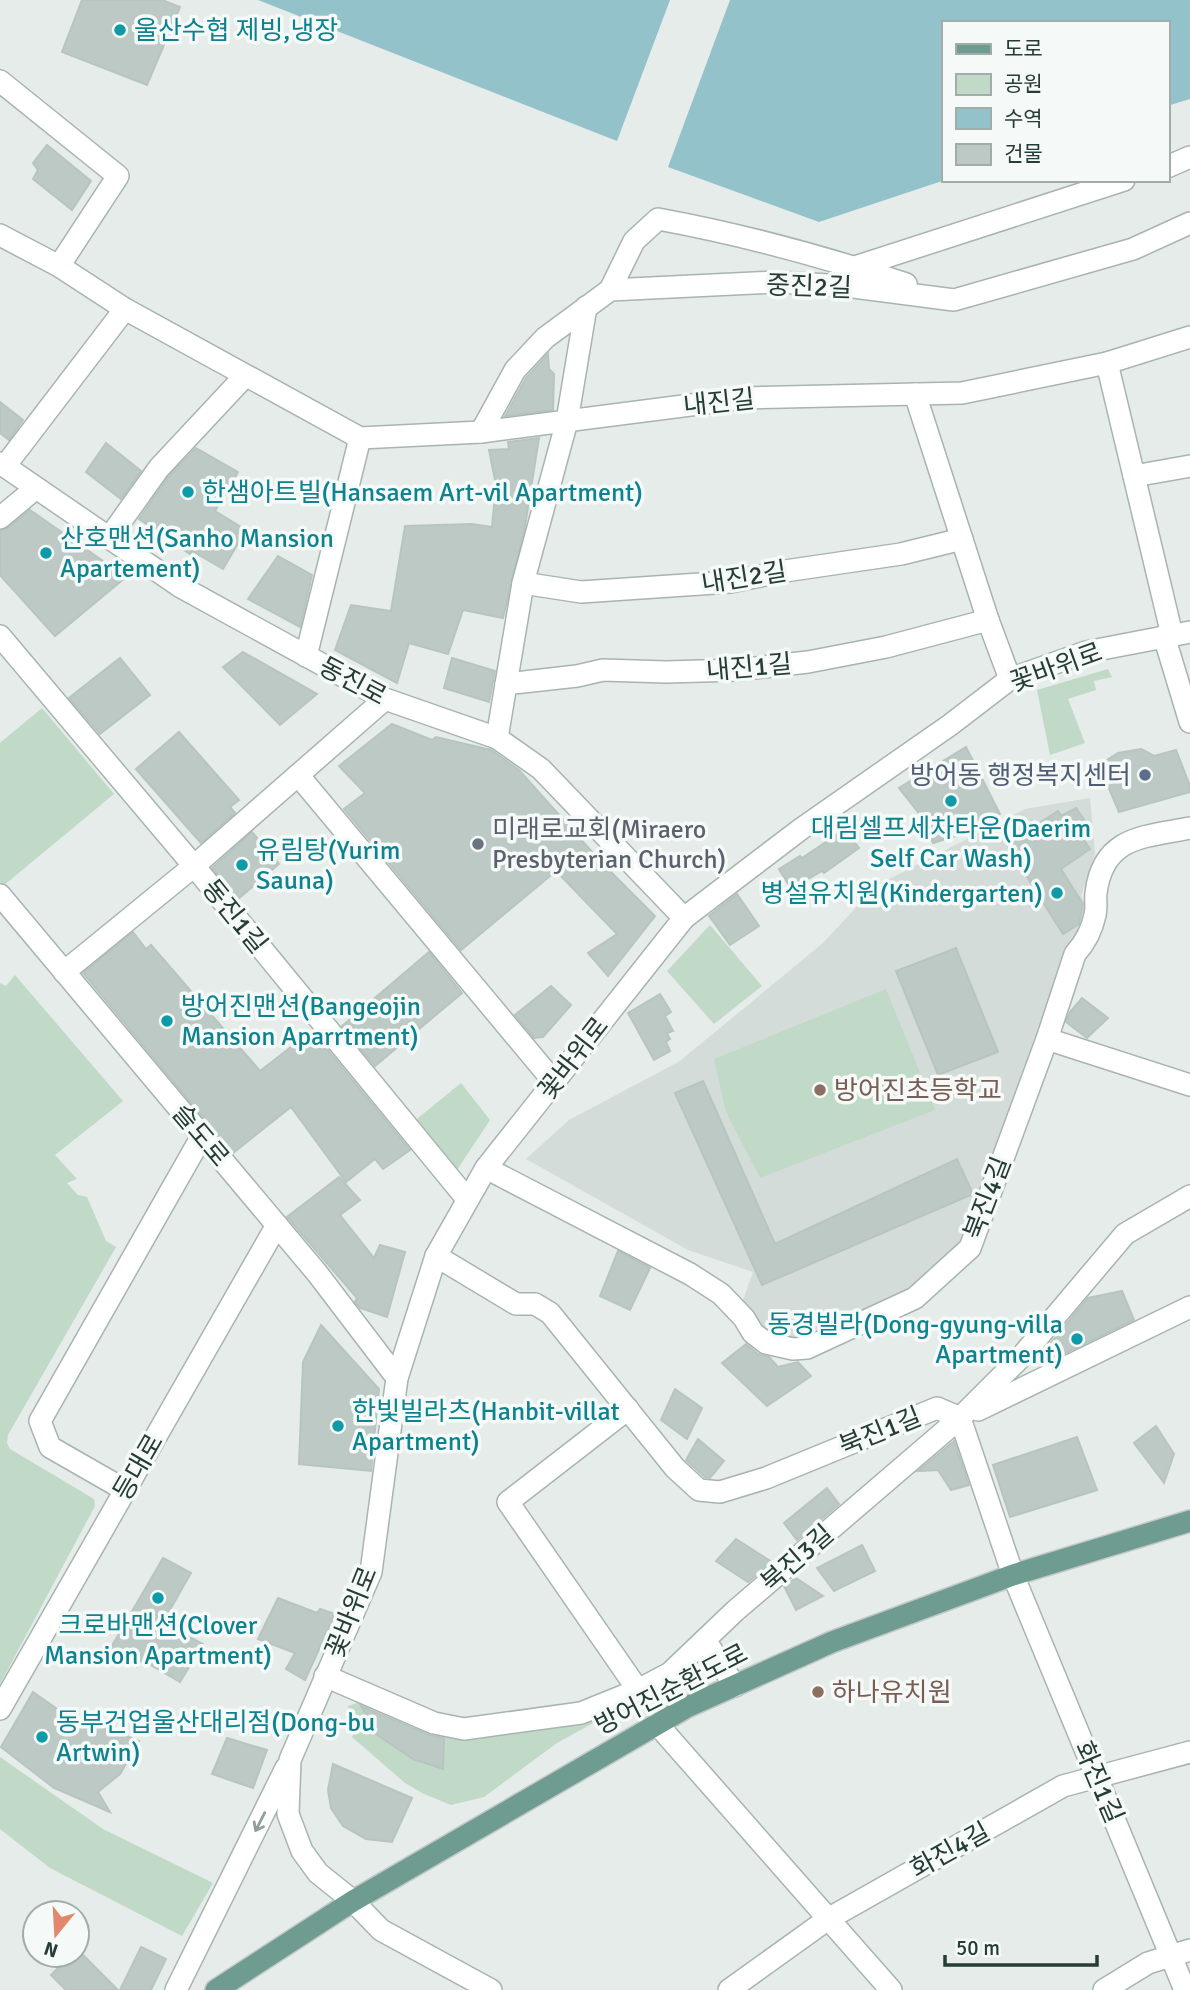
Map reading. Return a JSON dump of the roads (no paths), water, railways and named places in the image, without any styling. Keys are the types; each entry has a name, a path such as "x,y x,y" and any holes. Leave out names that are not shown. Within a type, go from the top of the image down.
{"main road":[{"name":"방어진순환도로","path":"216,1990 353,1901 687,1707 832,1642 1013,1575 1190,1521"}],"street":[{"path":"0,81 118,176 60,266"},
{"path":"1169,166 1190,157"},
{"path":"855,267 1118,182"},
{"path":"481,432 516,370 545,338 610,290 634,241 658,219 738,234 855,267 954,300"},
{"name":"중진2길","path":"610,290 776,282 846,286 954,300 1133,249 1190,223"},
{"path":"0,235 60,266 125,309 360,438 306,656"},
{"path":"497,738 523,583 567,421 586,307"},
{"path":"2,465 125,309"},
{"name":"내진길","path":"360,438 481,432 745,398 962,393 1107,363 1190,337"},
{"path":"1107,363 1175,634 1190,722"},
{"path":"109,538 159,468 245,376"},
{"path":"915,394 1010,680"},
{"name":"동진로","path":"2,465 181,587 306,656 385,699 497,738 541,769 684,918"},
{"path":"1134,476 1190,466"},
{"path":"0,518 36,488"},
{"name":"내진2길","path":"523,583 581,592 730,582 785,570 901,554 962,539"},
{"name":"내진1길","path":"506,684 577,676 603,670 737,670 808,662 886,647 988,620"},
{"name":"꽃바위로","path":"176,1990 290,1760 371,1572 397,1378 436,1256 486,1168 684,918 801,829 950,726 1010,680 1086,652 1175,634"},
{"name":"동진1길","path":"0,636 194,866 467,1199"},
{"path":"64,972 194,866 385,699"},
{"path":"298,775 554,1082"},
{"name":"북진4길","path":"486,1168 690,1274 721,1294 744,1318 753,1333 766,1343 793,1349 807,1348 915,1298 970,1248 1047,1039 1075,954 1085,944 1096,914 1096,892 1112,851 1130,841 1190,828"},
{"name":"슬도로","path":"0,895 326,1284 397,1378"},
{"path":"1047,1039 1190,1085"},
{"path":"125,1490 50,1447 41,1430 40,1421 202,1136"},
{"name":"북진3길","path":"325,1676 434,1723 464,1730 581,1713 638,1690 670,1673 735,1611 960,1418 1021,1357 1125,1234 1190,1196"},
{"name":"등대로","path":"0,1709 277,1225"},
{"name":"북진1길","path":"436,1256 516,1304 534,1304 550,1313 675,1468 699,1490 720,1492 766,1478 937,1408 960,1418 1190,1307"},
{"path":"628,1409 508,1503 638,1690"},
{"name":"화진1길","path":"960,1418 1013,1575 1097,1777 1181,1953 1185,1990"},
{"path":"705,1640 735,1686"},
{"path":"657,1724 891,1990"},
{"name":"화진4길","path":"729,1990 828,1919 1063,1786 1190,1752"},
{"name":"꽃바위로","path":"290,1760 288,1814 302,1851 318,1873 353,1901 381,1930 491,1990"},
{"path":"1104,1990 1148,1963 1181,1953"}],"water":[{"path":"258,0 670,0 617,141"},
{"path":"730,0 1190,0 1190,99 1169,105 1169,21 942,21 942,181 819,222 668,167"}],"place":[{"name":"울산수협 제빙,냉장","path":"120,30"},
{"name":"한샘아트빌(Hansaem Art-vil Apartment)","path":"188,492"},
{"name":"산호맨션(Sanho Mansion Apartement)","path":"46,553"},
{"name":"방어동 행정복지센터","path":"1145,775"},
{"name":"대림셀프세차타운(Daerim Self Car Wash)","path":"951,801"},
{"name":"미래로교회(Miraero Presbyterian Church)","path":"478,844"},
{"name":"유림탕(Yurim Sauna)","path":"242,865"},
{"name":"병설유치원(Kindergarten)","path":"1057,893"},
{"name":"방어진맨션(Bangeojin Mansion Aparrtment)","path":"167,1021"},
{"name":"방어진초등학교","path":"820,1090"},
{"name":"동경빌라(Dong-gyung-villa Apartment)","path":"1077,1339"},
{"name":"한빛빌라츠(Hanbit-villat Apartment)","path":"338,1426"},
{"name":"크로바맨션(Clover Mansion Apartment)","path":"158,1598"},
{"name":"하나유치원","path":"818,1692"},
{"name":"동부건업울산대리점(Dong-bu Artwin)","path":"42,1737"}]}
